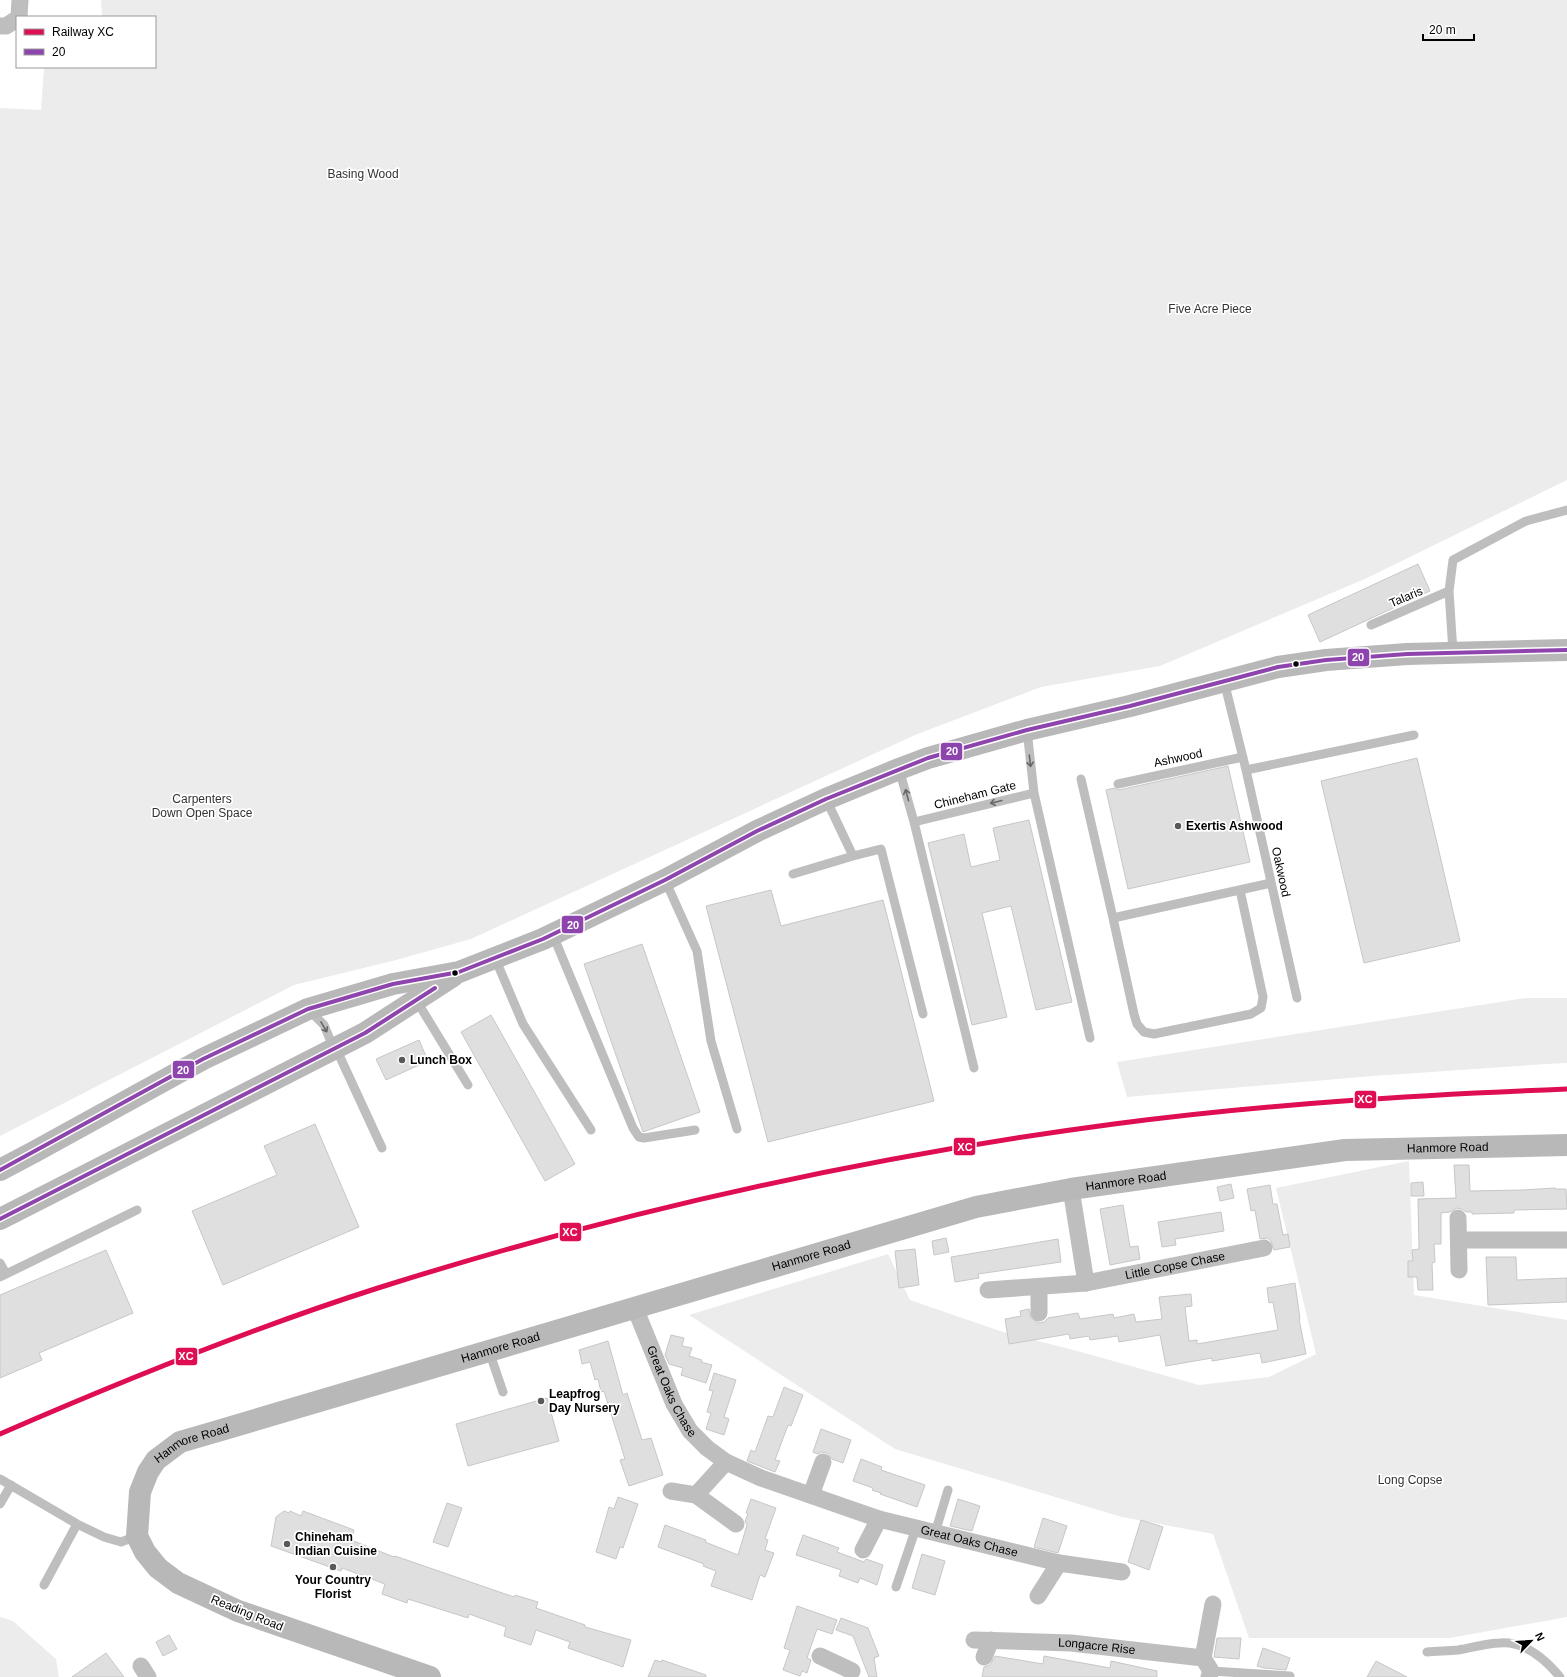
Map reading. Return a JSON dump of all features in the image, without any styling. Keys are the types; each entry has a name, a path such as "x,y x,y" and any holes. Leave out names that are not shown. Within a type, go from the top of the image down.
{"street":[{"path":"18,16 20,0"},
{"path":"0,26 6,26 16,19"},
{"path":"0,1170 202,1059 308,1009 393,984 459,972 553,935 665,880 757,831 826,799 899,769 948,752 1027,730 1130,706 1278,667 1326,660 1407,654 1567,650"},
{"path":"0,1219 365,1033 459,972"},
{"name":"Hanmore Road","path":"137,1536 140,1492 148,1472 156,1460 180,1442 976,1207 1071,1189 1345,1150 1567,1145"},
{"path":"1071,1189 1086,1283"},
{"path":"1458,1218 1460,1270"},
{"path":"1460,1240 1567,1240"},
{"name":"Little Copse Chase","path":"988,1290 1039,1288 1086,1283 1264,1248"},
{"path":"1038,1313 1039,1288"},
{"name":"Great Oaks Chase","path":"635,1308 674,1404 690,1431 707,1448 726,1462 761,1478 879,1519 1059,1563 1122,1572"},
{"path":"696,1495 726,1462"},
{"path":"811,1495 823,1462"},
{"path":"671,1491 696,1495 736,1524"},
{"path":"863,1550 879,1519"},
{"name":"Reading Road","path":"137,1536 145,1552 158,1568 178,1583 240,1608 430,1677"},
{"path":"1038,1596 1059,1563"},
{"path":"1208,1669 1213,1604"},
{"name":"Longacre Rise","path":"974,1640 1071,1643 1208,1669"},
{"path":"984,1657 991,1640"},
{"path":"820,1656 841,1671"}],"lane":[{"path":"1453,652 1449,591 1453,560 1526,521 1567,510"},
{"name":"Talaris","path":"1371,625 1449,591"},
{"name":"Oakwood","path":"1224,682 1243,757 1297,998"},
{"name":"Chineham Gate","path":"914,822 1034,793 1027,730"},
{"path":"1246,770 1414,735"},
{"name":"Ashwood","path":"1118,784 1243,757"},
{"path":"899,769 914,822 974,1068"},
{"path":"1080,779 1134,1014 1138,1024 1144,1032 1154,1034 1251,1014 1261,1008 1263,997 1240,890"},
{"path":"1034,793 1090,1038"},
{"path":"826,799 853,856"},
{"path":"794,874 881,849 923,1014"},
{"path":"665,880 697,951 711,1041 737,1129"},
{"path":"1113,918 1271,883"},
{"path":"553,935 633,1128 639,1137 644,1138 695,1130"},
{"path":"495,958 523,1024 591,1130"},
{"path":"393,984 421,1008 468,1085"},
{"path":"308,1009 324,1025 382,1148"},
{"path":"0,1263 3,1276 137,1210"},
{"path":"489,1351 503,1392"},
{"path":"0,1479 104,1538 121,1542 137,1536"},
{"path":"0,1504 11,1485"},
{"path":"935,1533 948,1490"},
{"path":"44,1585 77,1524"},
{"path":"896,1587 916,1528"},
{"path":"1427,1652 1457,1650 1502,1642 1518,1646 1532,1652 1551,1667 1560,1677"},
{"path":"1208,1669 1290,1676"}],"green space":[{"path":"101,0 1567,0 1567,480 1367,578 1160,666 1041,687 915,735 471,939 396,960 294,985 0,1136 0,108 41,110 44,68 156,68 156,16 102,16"},
{"path":"1525,998 1567,998 1567,1063 1373,1076 1127,1097 1117,1062"},
{"name":"Long Copse","path":"1409,1161 1414,1295 1567,1320 1567,1617 1450,1638 1249,1638 1213,1534 1122,1517 895,1449 689,1315 888,1254 910,1300 1000,1331 1199,1385 1269,1377 1316,1354 1276,1188"},
{"path":"0,1617 13,1621 56,1659 59,1677 0,1677"}],"building":[{"path":"1418,564 1430,591 1320,642 1308,615"},
{"path":"1417,758 1460,941 1364,963 1321,781"},
{"name":"Exertis Ashwood","path":"1228,766 1250,862 1128,889 1106,790 1114,788 1119,790"},
{"path":"1029,820 1072,1002 1036,1010 1011,906 982,913 1007,1017 972,1025 928,843 964,834 971,867 1000,860 993,828"},
{"path":"771,890 781,926 883,900 934,1101 768,1142 706,906"},
{"path":"642,944 700,1112 643,1132 584,964"},
{"path":"491,1015 575,1164 545,1181 461,1032"},
{"name":"Lunch Box","path":"419,1040 428,1061 386,1080 376,1059"},
{"path":"315,1124 359,1227 223,1285 192,1211 277,1175 264,1146"},
{"path":"1454,1165 1469,1165 1470,1191 1555,1188 1566,1189 1567,1209 1514,1210 1514,1213 1472,1214 1472,1212 1466,1212 1457,1208 1450,1212 1441,1213 1441,1244 1434,1244 1435,1262 1432,1263 1433,1290 1418,1290 1417,1277 1408,1277 1408,1261 1413,1261 1412,1250 1419,1249 1418,1199 1456,1198"},
{"path":"1423,1182 1424,1196 1411,1196 1411,1183"},
{"path":"1231,1184 1234,1198 1220,1201 1217,1187"},
{"path":"1270,1185 1273,1204 1277,1204 1283,1235 1288,1234 1290,1247 1274,1250 1271,1241 1267,1238 1260,1239 1255,1210 1251,1211 1247,1189"},
{"path":"1123,1205 1130,1247 1138,1246 1140,1259 1110,1265 1100,1209"},
{"path":"1221,1212 1224,1231 1175,1239 1176,1245 1162,1247 1158,1222"},
{"path":"946,1238 949,1252 934,1255 932,1241"},
{"path":"1058,1239 1061,1262 978,1274 979,1278 955,1282 951,1257"},
{"path":"915,1249 919,1285 899,1288 895,1251"},
{"path":"106,1250 133,1313 39,1353 42,1360 0,1378 0,1295"},
{"path":"1486,1257 1516,1257 1517,1280 1567,1278 1567,1302 1488,1305"},
{"path":"1295,1283 1299,1319 1306,1354 1262,1363 1260,1353 1212,1361 1212,1358 1166,1366 1160,1335 1119,1342 1118,1336 1090,1340 1089,1336 1070,1339 1069,1334 1009,1344 1005,1319 1021,1316 1020,1311 1029,1309 1031,1318 1039,1323 1044,1322 1048,1318 1078,1313 1080,1319 1113,1314 1114,1318 1134,1314 1136,1322 1162,1319 1159,1297 1191,1294 1192,1306 1185,1307 1189,1341 1197,1340 1197,1344 1278,1330 1273,1302 1269,1303 1267,1288"},
{"path":"671,1335 684,1338 682,1346 692,1348 689,1356 702,1360 701,1362 712,1365 706,1383 681,1375 683,1368 669,1364 665,1355"},
{"path":"608,1341 623,1395 627,1393 642,1440 651,1438 663,1475 629,1486 620,1460 625,1459 604,1391 601,1392 598,1379 595,1380 590,1362 582,1364 579,1350"},
{"path":"714,1373 736,1380 724,1417 729,1419 724,1435 706,1429 711,1413 707,1412 713,1391 709,1390"},
{"path":"784,1387 803,1395 791,1426 788,1425 775,1460 780,1461 775,1472 747,1461 751,1450 755,1452 768,1416 773,1417"},
{"path":"547,1398 559,1441 468,1466 456,1424"},
{"path":"821,1429 851,1440 843,1463 832,1459 827,1453 822,1452 817,1454 813,1452"},
{"path":"861,1459 882,1467 881,1470 925,1485 917,1507 880,1494 881,1493 872,1490 873,1488 853,1481"},
{"path":"618,1497 638,1504 623,1548 620,1547 616,1559 596,1552 609,1507 614,1509"},
{"path":"751,1499 776,1508 765,1539 768,1540 765,1550 774,1553 765,1577 760,1575 752,1600 711,1586 716,1571 703,1566 704,1564 658,1547 665,1525 706,1540 705,1542 738,1555 747,1525 745,1521 748,1514 746,1513"},
{"path":"958,1499 980,1506 972,1531 950,1526"},
{"path":"447,1503 462,1508 448,1547 433,1542"},
{"path":"284,1511 289,1513 290,1511 301,1516 303,1511 354,1530 351,1540 394,1557 395,1556 514,1597 515,1595 538,1602 536,1608 585,1625 585,1627 631,1640 623,1667 568,1648 570,1642 536,1630 531,1645 504,1636 506,1627 469,1614 468,1618 408,1599 407,1603 382,1594 385,1584 342,1568 341,1571 271,1546 276,1517"},
{"path":"1043,1518 1067,1526 1058,1553 1034,1547"},
{"path":"1141,1520 1163,1527 1149,1570 1128,1562"},
{"path":"803,1535 839,1548 837,1552 864,1562 866,1559 883,1565 877,1585 860,1578 858,1583 839,1576 841,1570 796,1555"},
{"path":"922,1554 945,1561 935,1595 912,1588"},
{"path":"797,1606 837,1620 832,1634 817,1629 807,1658 811,1660 807,1673 802,1671 800,1676 783,1670 790,1650 784,1648"},
{"path":"841,1618 868,1628 879,1656 874,1658 877,1677 869,1677 853,1636 836,1630"},
{"path":"169,1635 177,1649 163,1656 156,1642"},
{"path":"1217,1638 1241,1638 1239,1659 1214,1657"},
{"path":"1263,1648 1290,1658 1286,1670 1257,1666"},
{"path":"106,1653 124,1677 72,1677"},
{"path":"995,1656 1043,1664 1044,1656 1110,1668 1111,1661 1157,1671 1157,1677 982,1677 984,1667 990,1665"},
{"path":"655,1660 661,1662 662,1660 706,1675 706,1677 648,1677"},
{"path":"1376,1661 1407,1677 1367,1677"}],"rail line":[{"name":"XC","path":"0,1434 187,1356 378,1288 468,1260 559,1235 650,1211 742,1190 835,1170 1020,1137 1170,1117 1340,1101 1567,1089"}],"transit line":[{"name":"20","path":"0,1170 203,1059 308,1009 393,984 459,972 543,939 665,880 757,831 826,799 928,758 1027,730 1130,706 1278,667 1326,660 1407,654 1567,650"},
{"name":"20","path":"0,1219 365,1033 435,988"}],"place":[{"name":"Exertis Ashwood","path":"1178,826"},
{"name":"Lunch Box","path":"402,1060"},
{"name":"Leapfrog Day Nursery","path":"541,1401"},
{"name":"Chineham Indian Cuisine","path":"287,1544"},
{"name":"Your Country Florist","path":"333,1567"}],"park label":[{"name":"Basing Wood","path":"363,174"},
{"name":"Five Acre Piece","path":"1210,309"},
{"name":"Carpenters Down Open Space","path":"202,806"}]}
